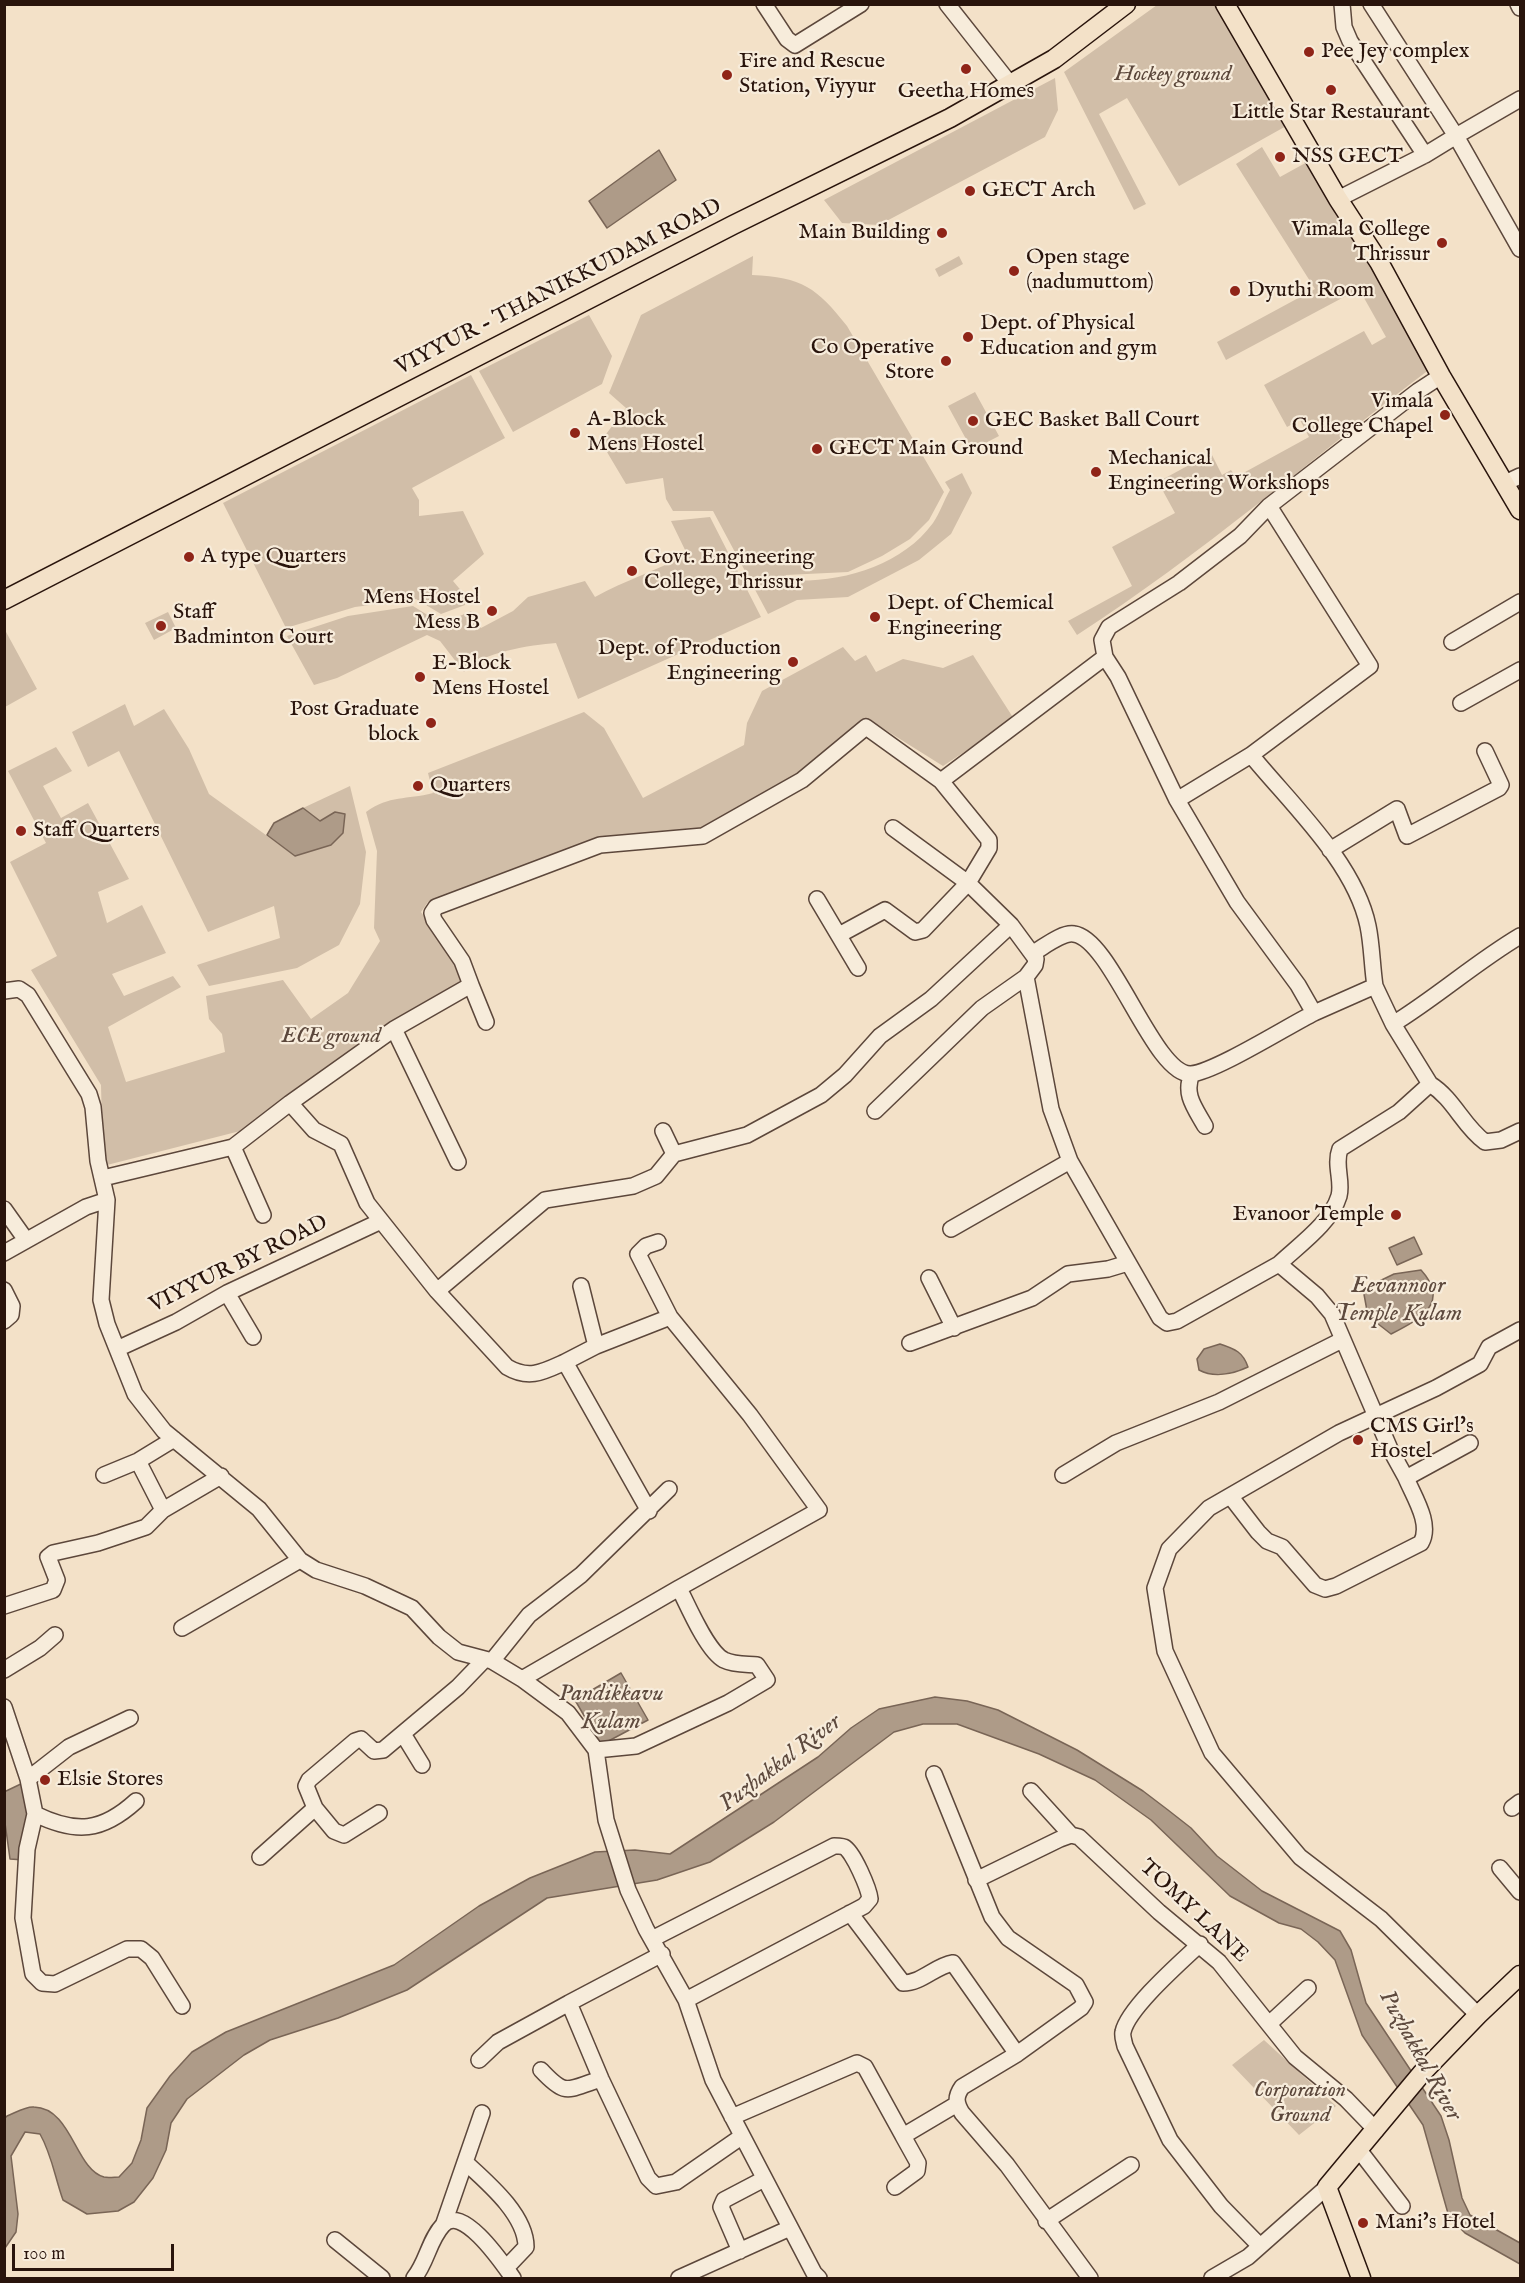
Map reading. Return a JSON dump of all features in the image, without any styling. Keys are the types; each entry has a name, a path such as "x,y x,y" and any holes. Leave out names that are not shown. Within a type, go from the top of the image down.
{"main road":[{"name":"VIYYUR - THANIKKUDAM ROAD","path":"4,600 1011,85 1054,59 1126,4"},
{"path":"1225,4 1338,199 1379,262 1441,376 1513,480 1521,510"},
{"path":"1361,2278 1327,2187 1422,2073 1467,2029 1478,2014 1521,1975"}],"street":[{"path":"764,4 787,39 795,45 861,4"},
{"path":"947,4 1011,85"},
{"path":"1342,4 1344,27 1350,41 1425,155"},
{"path":"1371,4 1456,136 1521,249"},
{"path":"1338,199 1425,155 1521,99"},
{"path":"1314,1013 1298,985 1237,902 1177,800 1118,676 1105,657 1102,640 1109,627 1179,583 1240,536 1269,506 1418,391 1441,376"},
{"path":"1177,800 1251,755 1370,666 1269,506"},
{"path":"1452,642 1521,602"},
{"path":"941,781 1105,657"},
{"path":"1461,703 1521,670"},
{"path":"486,1022 462,961 434,920 432,913 436,907 600,845 703,836 802,780 866,727 941,781 989,840 989,848 968,883 923,930 915,932 885,910 839,935"},
{"path":"1330,850 1387,813 1397,809 1407,836 1499,788 1501,784 1485,751"},
{"path":"1251,755 1330,850 1353,885 1368,925 1375,986 1393,1023 1430,1084 1443,1092 1473,1133 1485,1142 1501,1140 1521,1131"},
{"path":"875,1111 982,1008 1026,977 1035,965 1033,953 1011,925 968,883 893,828"},
{"path":"817,899 858,968"},
{"path":"437,1291 545,1200 640,1184 656,1176 674,1154 747,1135 820,1095 845,1075 880,1036 931,999 1011,925"},
{"path":"1033,953 1062,937 1073,934 1082,937 1118,981 1172,1067 1192,1074"},
{"path":"1393,1023 1427,1003 1464,974 1521,936"},
{"path":"1026,977 1051,1109 1070,1161 1160,1318 1167,1323 1177,1321 1279,1264 1331,1211 1340,1194 1336,1160 1340,1149 1399,1112 1430,1084"},
{"path":"103,1178 233,1147 394,1029 471,985"},
{"path":"1205,1126 1190,1098 1187,1085 1192,1074 1233,1056 1314,1013 1375,986"},
{"path":"4,991 19,989 28,995 88,1094 93,1107 98,1161 107,1200 101,1300 135,1394 164,1431 221,1476 268,1518 300,1560 316,1570 365,1586 412,1608 439,1637 458,1652 488,1660 522,1679 568,1713 596,1750 611,1842 628,1890 686,2000 713,2080 790,2228 811,2276"},
{"path":"394,1029 458,1162"},
{"path":"290,1103 314,1130 341,1144 367,1203 437,1291 507,1367 519,1374 536,1375 596,1346 670,1317"},
{"path":"663,1131 674,1154"},
{"path":"233,1147 263,1215"},
{"path":"951,1229 1070,1161"},
{"path":"4,1253 86,1207 107,1200"},
{"path":"4,1209 26,1240"},
{"name":"VIYYUR BY ROAD","path":"117,1349 176,1322 227,1293 381,1221"},
{"path":"522,1679 819,1510 746,1409 670,1317 638,1254 646,1246 658,1242"},
{"path":"910,1343 1032,1299 1068,1274 1108,1269 1128,1263"},
{"path":"1232,1497 1267,1541 1282,1547 1315,1585 1325,1589 1336,1586 1421,1543 1426,1534 1425,1524 1406,1478 1375,1415 1332,1314 1317,1296 1279,1264"},
{"path":"929,1278 954,1328"},
{"path":"581,1286 596,1346"},
{"path":"4,1290 12,1306 11,1315 4,1321"},
{"path":"227,1293 253,1336"},
{"path":"1478,2014 1381,1919 1300,1857 1212,1753 1165,1651 1155,1588 1169,1549 1209,1508 1232,1497 1300,1454 1375,1415 1436,1388 1479,1364 1489,1347 1521,1330"},
{"path":"1063,1476 1116,1443 1219,1402 1342,1340"},
{"path":"565,1362 649,1511"},
{"path":"104,1475 138,1461 174,1439"},
{"path":"1406,1478 1470,1443"},
{"path":"138,1461 163,1510"},
{"path":"4,1606 53,1590 57,1585 48,1557 53,1553 98,1543 146,1527 163,1510 221,1476"},
{"path":"379,1813 344,1836 334,1831 315,1808 306,1786 309,1780 355,1741 361,1739 377,1752 403,1734 488,1660 529,1616 581,1575 669,1489"},
{"path":"182,1628 300,1560"},
{"path":"596,1750 636,1746 728,1703 767,1680 757,1665 731,1663 722,1659 703,1634 679,1588"},
{"path":"4,1670 40,1648 55,1635"},
{"path":"4,1707 28,1779 35,1814 27,1849 23,1918 33,1974 42,1983 55,1984 127,1949 141,1949 152,1958 182,2006"},
{"path":"28,1779 69,1747 130,1718"},
{"path":"403,1734 422,1765"},
{"path":"934,1774 992,1917 1008,1938 1076,1985 1083,1993 1085,2002 1081,2008 1017,2054 962,2087 956,2094 957,2104 1007,2165 1090,2278"},
{"name":"TOMY LANE","path":"1031,1791 1071,1835 1079,1837 1159,1912 1219,1962 1295,2057 1346,2099 1376,2130"},
{"path":"35,1814 60,1826 90,1828 118,1817 136,1801"},
{"path":"260,1857 315,1808"},
{"path":"976,1880 1071,1835"},
{"path":"652,1939 834,1846 844,1846 850,1852 869,1891 870,1899 850,1913 686,2000"},
{"path":"1500,1868 1521,1892"},
{"path":"850,1913 903,1983 912,1983 945,1964 953,1964 1017,2054"},
{"path":"1200,1944 1156,1987 1127,2022 1123,2034 1124,2040 1170,2140 1221,2206 1260,2246"},
{"path":"479,2060 498,2042 662,1954"},
{"path":"1269,2024 1308,1988"},
{"path":"569,2003 601,2079 648,2178 656,2186 676,2182 741,2136"},
{"path":"732,2118 856,2063 865,2067 918,2163 917,2171 895,2187"},
{"path":"541,2070 558,2088 566,2090 601,2079"},
{"path":"903,2136 957,2104"},
{"path":"414,2278 423,2267 444,2223 482,2113"},
{"path":"1359,2150 1402,2206"},
{"path":"444,2223 452,2219 465,2222 509,2273 526,2247 526,2234 495,2191 465,2162"},
{"path":"1046,2221 1131,2165"},
{"path":"740,2251 720,2207 724,2200 764,2179"},
{"path":"1212,2278 1248,2257 1327,2187"},
{"path":"679,2278 790,2228"},
{"path":"335,2240 382,2278"}],"green space":[{"name":"Hockey ground","path":"1157,5 1218,5 1288,125 1179,186 1127,98 1099,114 1146,204 1134,210 1064,72"},
{"path":"1055,78 1058,110 1045,137 879,225 842,223 824,200"},
{"path":"1262,147 1280,177 1309,161 1430,369 1212,539 1077,635 1068,621 1132,586 1112,547 1175,513 1158,482 1211,453 1222,475 1231,470 1236,477 1309,437 1300,420 1287,427 1264,385 1364,331 1372,345 1386,337 1359,289 1226,360 1217,342 1315,289 1236,164"},
{"name":"GECT Main Ground","path":"753,256 752,275 784,278 807,287 827,302 847,326 944,492 929,520 910,539 882,556 848,572 786,575 784,580 804,581 846,576 885,562 919,539 933,523 950,490 945,482 962,473 972,493 951,534 919,560 848,597 797,600 768,614 713,511 673,511 666,499 663,478 626,484 604,447 603,438 626,408 609,393 641,315"},
{"path":"959,256 963,264 939,277 935,269"},
{"path":"589,315 612,356 602,384 513,432 479,371"},
{"path":"471,375 505,438 412,488 419,500 419,516 463,511 484,554 453,581 464,594 465,605 441,614 416,599 355,607 286,628 223,503"},
{"name":"GEC Basket Ball Court","path":"975,392 999,436 972,450 948,406"},
{"path":"710,517 761,617 578,699 556,643 520,648 494,655 482,659 464,672 440,641 427,635 337,678 314,685 287,636 348,616 413,606 442,624 471,611 481,628 513,611 528,597 585,581 595,597 687,554 671,521"},
{"name":"Staff Badminton Court","path":"168,612 176,628 154,640 145,623"},
{"path":"5,630 37,689 4,707"},
{"name":"ECE ground","path":"843,647 855,661 866,655 876,672 903,659 943,668 973,655 1014,719 943,766 868,719 794,778 703,832 596,840 428,902 421,912 465,976 464,985 248,1129 103,1166 101,1085 31,970 57,956 10,862 46,843 8,771 56,747 72,771 43,786 61,818 88,803 129,879 98,892 107,923 142,905 166,953 112,974 124,996 173,976 181,987 108,1027 126,1082 225,1052 222,1034 209,1019 206,996 283,980 311,1019 348,993 380,941 374,928 377,851 366,812 391,800 433,793 428,773 584,712 604,728 643,798 744,745 747,723 762,691"},
{"path":"125,704 134,726 164,709 189,749 209,794 295,856 335,812 320,821 303,808 350,786 366,852 360,904 339,945 297,968 209,986 197,965 280,938 274,906 208,932 119,751 88,767 72,732"},
{"name":"Corporation Ground","path":"1264,2040 1336,2106 1299,2135 1232,2065"}],"water":[{"path":"659,150 676,180 607,228 589,201"},
{"path":"303,808 320,821 335,812 345,814 343,833 331,845 295,856 267,835 274,823"},
{"path":"1414,1237 1422,1254 1397,1265 1389,1248"},
{"name":"Eevannoor Temple Kulam","path":"1421,1270 1430,1282 1433,1292 1432,1301 1421,1316 1391,1334 1368,1316 1363,1289 1394,1274"},
{"path":"1220,1344 1238,1352 1248,1367 1224,1374 1211,1374 1199,1370 1197,1359 1204,1349"},
{"name":"Pandikkavu Kulam","path":"621,1673 648,1720 601,1745 575,1700"},
{"path":"935,1697 967,1701 998,1710 1077,1750 1143,1791 1168,1810 1191,1828 1217,1856 1262,1891 1340,1931 1351,1950 1366,2003 1441,2116 1462,2198 1470,2215 1520,2243 1520,2264 1465,2233 1449,2217 1423,2125 1362,2035 1335,1960 1318,1942 1301,1929 1279,1923 1230,1896 1151,1820 1095,1780 1039,1754 957,1724 923,1724 894,1732 774,1822 710,1862 657,1880 547,1898 407,1990 338,2018 270,2040 244,2055 187,2099 171,2123 166,2150 153,2178 134,2202 118,2211 87,2214 63,2200 40,2134 25,2132 11,2156 18,2214 16,2232 5,2248 4,2119 7,2116 31,2107 47,2110 65,2127 86,2163 94,2172 104,2177 119,2177 132,2163 141,2140 147,2108 170,2076 192,2052 226,2032 394,1965 479,1906 530,1878 595,1852 635,1850 670,1854 818,1757 851,1728 879,1709"},
{"path":"25,1782 32,1813 24,1860 10,1859 4,1792"}],"place":[{"name":"Pee Jey complex","path":"1309,52"},
{"name":"Geetha Homes","path":"966,69"},
{"name":"Fire and Rescue Station, Viyyur","path":"727,75"},
{"name":"Little Star Restaurant","path":"1331,90"},
{"name":"NSS GECT","path":"1280,157"},
{"name":"GECT Arch","path":"970,191"},
{"name":"Main Building","path":"942,233"},
{"name":"Vimala College Thrissur","path":"1442,243"},
{"name":"Open stage (nadumuttom)","path":"1014,271"},
{"name":"Dyuthi Room","path":"1235,291"},
{"name":"Dept. of Physical Education and gym","path":"968,337"},
{"name":"Co Operative Store","path":"946,361"},
{"name":"Vimala College Chapel","path":"1445,415"},
{"name":"GEC Basket Ball Court","path":"973,421"},
{"name":"A-Block Mens Hostel","path":"575,433"},
{"name":"GECT Main Ground","path":"817,449"},
{"name":"Mechanical Engineering Workshops","path":"1096,472"},
{"name":"A type Quarters","path":"189,557"},
{"name":"Govt. Engineering College, Thrissur","path":"632,571"},
{"name":"Mens Hostel Mess B","path":"492,611"},
{"name":"Dept. of Chemical Engineering","path":"875,617"},
{"name":"Staff Badminton Court","path":"161,626"},
{"name":"Dept. of Production Engineering","path":"793,662"},
{"name":"E-Block Mens Hostel","path":"420,677"},
{"name":"Post Graduate block","path":"431,723"},
{"name":"Quarters","path":"418,786"},
{"name":"Staff Quarters","path":"21,831"},
{"name":"Evanoor Temple","path":"1396,1215"},
{"name":"CMS Girl's Hostel","path":"1358,1440"},
{"name":"Elsie Stores","path":"45,1780"},
{"name":"Mani's Hotel","path":"1363,2223"}],"water label":[{"name":"Puzhakkal River","path":"781,1764"},
{"name":"Puzhakkal River","path":"1419,2056"}]}
